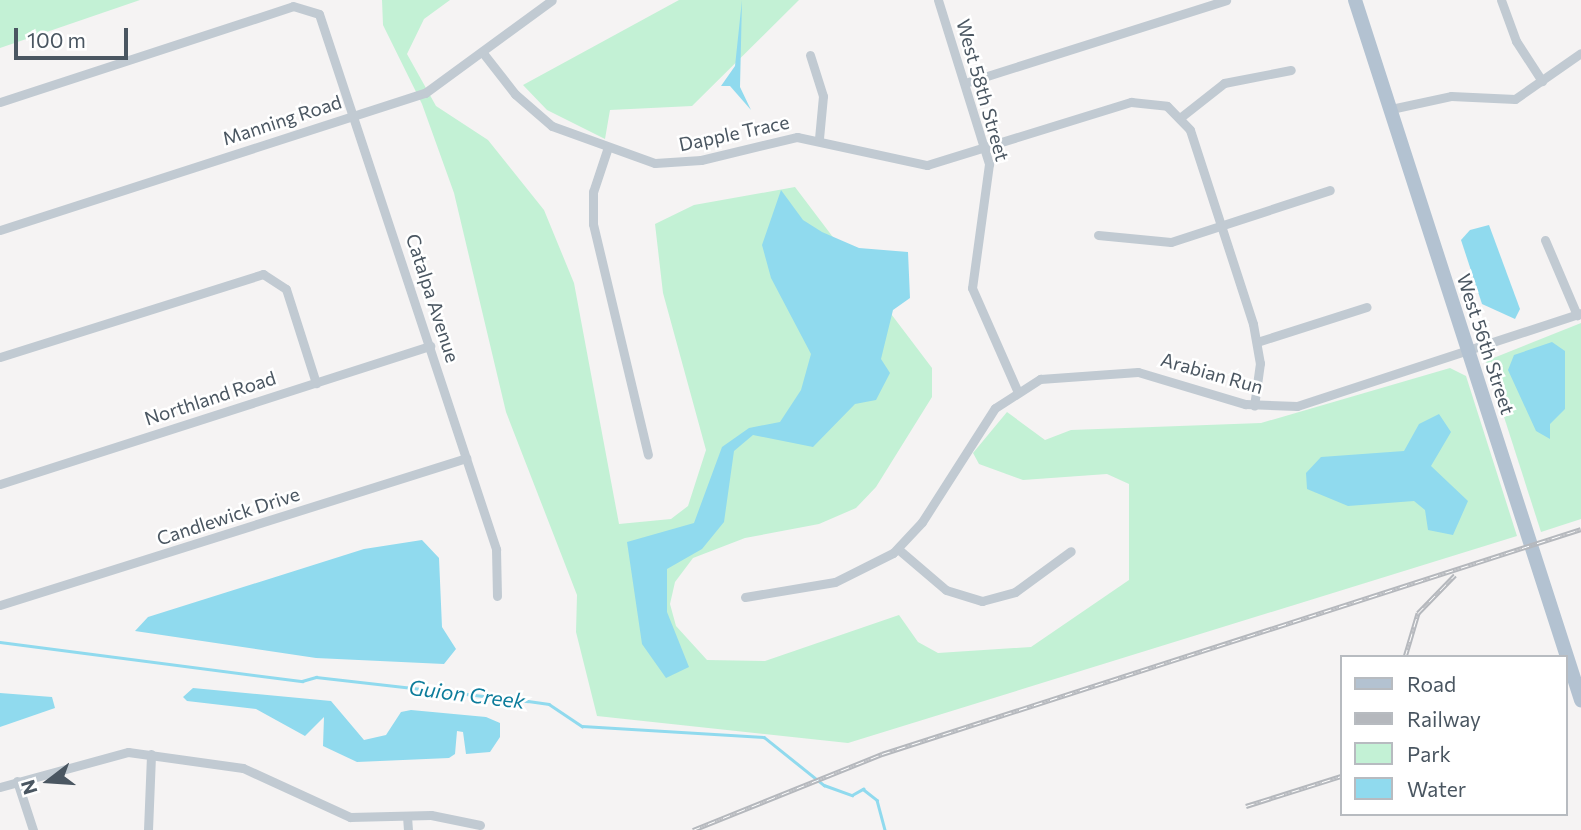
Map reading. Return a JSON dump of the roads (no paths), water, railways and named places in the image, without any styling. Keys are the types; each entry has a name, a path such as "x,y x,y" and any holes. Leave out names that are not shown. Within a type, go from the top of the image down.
{"main road":[{"name":"West 56th Street","path":"1356,0 1566,655"},
{"name":"West 56th Street","path":"1567,657 1581,700"}],"street":[{"name":"Manning Road","path":"0,230 430,91 552,0"},
{"name":"West 58th Street","path":"938,0 984,148 989,177 972,288 1017,390"},
{"path":"1501,0 1516,41 1542,81"},
{"path":"965,83 1222,1"},
{"path":"0,102 281,5"},
{"name":"Catalpa Avenue","path":"281,5 305,6 319,14 356,115 496,549 497,596"},
{"name":"Dapple Trace","path":"483,53 538,116 607,150 676,164 771,139 819,138 912,165 984,148 1135,101 1157,102 1181,117"},
{"path":"1391,109 1451,96 1509,100 1542,81 1581,53"},
{"path":"810,55 823,96 819,138"},
{"path":"1254,406 1259,365 1257,342 1222,226 1181,117 1224,83 1291,69"},
{"path":"607,150 593,195 593,223 648,455"},
{"path":"1098,235 1157,244 1331,190"},
{"path":"1545,240 1579,314"},
{"path":"0,357 254,275 281,282 316,383"},
{"path":"1257,342 1367,307"},
{"name":"Arabian Run","path":"746,597 842,580 898,549 991,414 1017,390 1055,375 1135,372 1254,406 1308,404 1579,314"},
{"name":"Northland Road","path":"0,484 430,346"},
{"name":"Candlewick Drive","path":"0,605 466,458"},
{"path":"898,549 946,590 982,601 1015,592 1071,551"},
{"path":"0,787 109,752 151,754 243,768 350,817 465,818 480,825"},
{"path":"148,830 151,754"},
{"path":"17,781 33,830"},
{"path":"407,816 408,830"}],"water":[{"path":"742,0 740,87 751,110 730,86 721,86 735,66"},
{"path":"781,190 803,220 822,232 859,248 908,252 910,298 893,310 881,359 890,373 876,400 855,404 813,447 753,435 734,451 724,522 702,549 667,569 667,612 689,667 666,678 642,644 627,542 694,523 722,447 749,428 780,422 801,390 811,354 771,278 762,245"},
{"path":"1489,225 1520,309 1515,319 1482,304 1461,240 1470,230"},
{"path":"1552,342 1565,351 1565,409 1550,424 1550,439 1536,431 1508,370 1514,355"},
{"path":"1439,414 1451,432 1431,466 1468,501 1453,535 1428,530 1425,510 1414,501 1348,506 1307,489 1306,473 1321,457 1404,451 1419,424"},
{"path":"422,540 439,558 442,627 456,649 444,664 316,658 135,631 148,617 364,549"},
{"path":"193,688 331,701 364,740 386,735 401,712 411,710 486,717 500,723 500,737 490,752 466,754 463,732 457,731 455,754 449,758 357,762 323,746 324,717 305,736 256,709 187,701 183,697"},
{"path":"0,693 52,697 55,708 0,727"}],"waterway":[{"name":"Guion Creek","path":"0,642 302,681 316,677 549,704 582,726 764,737 824,785 852,795 863,789 877,800 885,830"}],"railway":[{"path":"693,830 882,754 1581,529"},
{"path":"1406,655 1418,613 1455,575"},
{"path":"1246,806 1340,776"}]}
